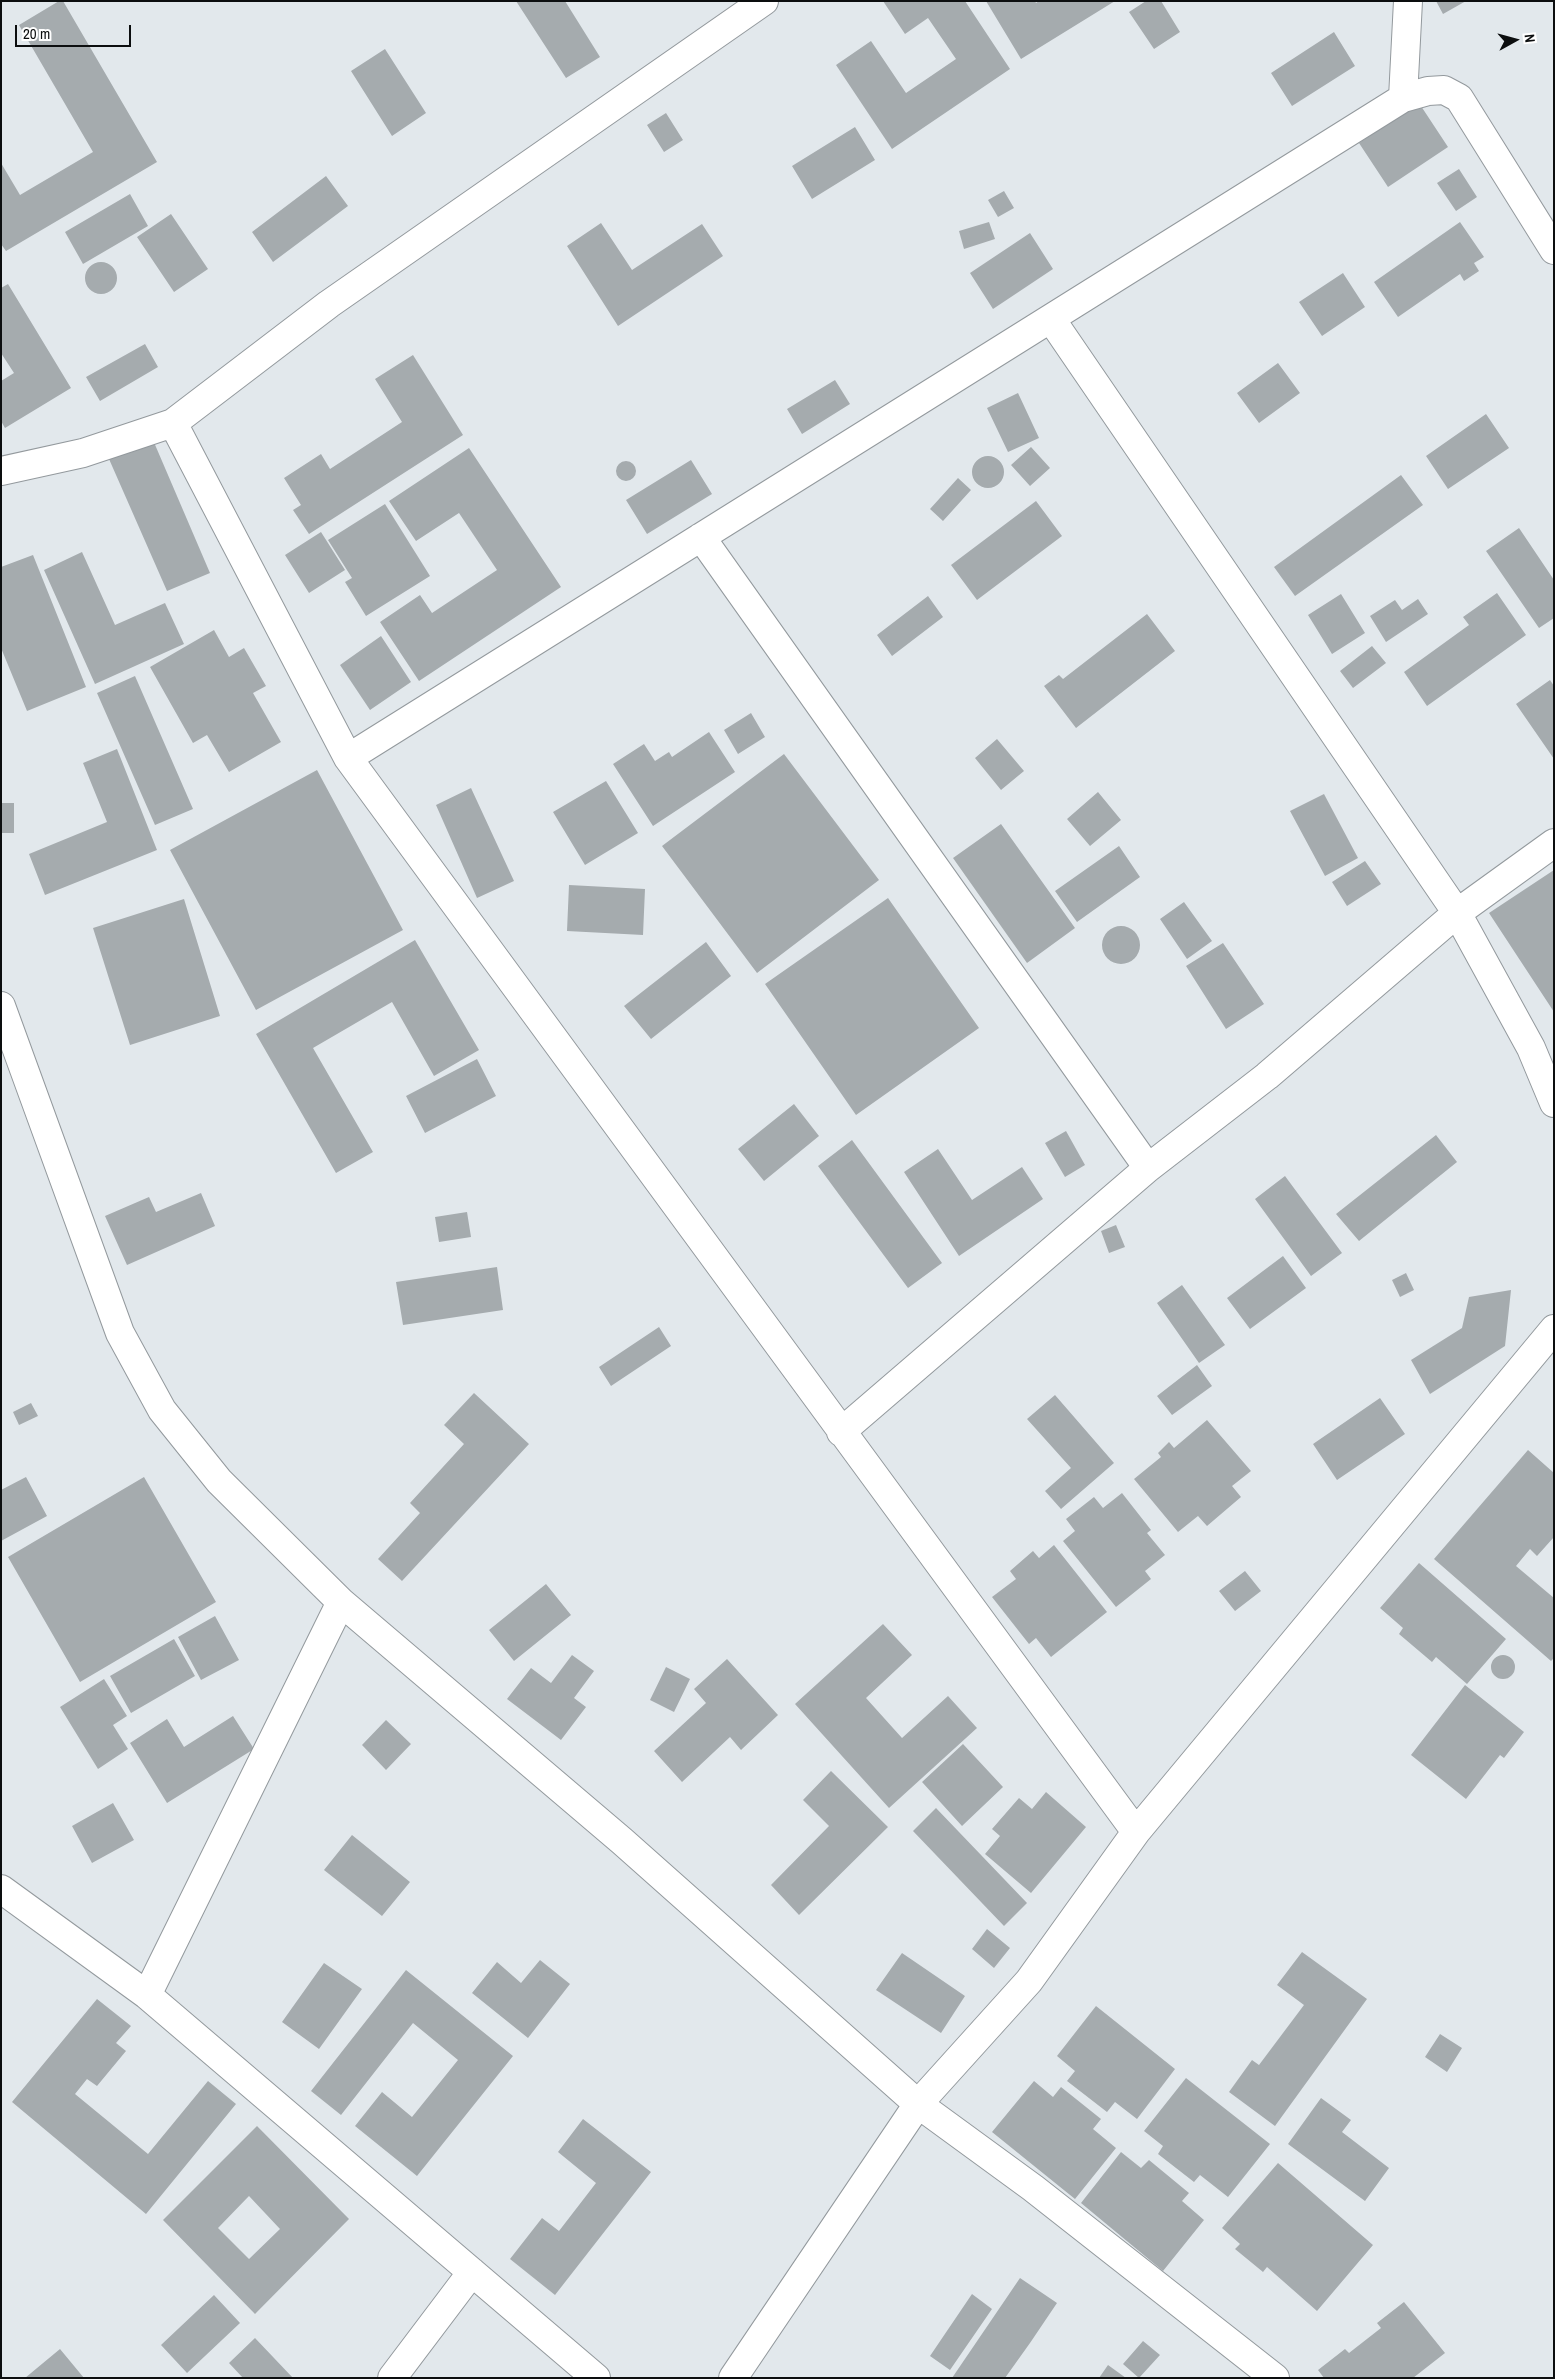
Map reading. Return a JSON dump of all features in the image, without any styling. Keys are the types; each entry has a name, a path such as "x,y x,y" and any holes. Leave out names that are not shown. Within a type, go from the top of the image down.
{"street":[{"path":"1,471 83,453 173,423 330,304 764,1"},
{"path":"1403,98 1408,1"},
{"path":"348,758 1403,98 1428,91 1444,90 1459,98 1554,250"},
{"path":"1051,319 1457,913 1531,1048 1554,1103"},
{"path":"173,423 348,758 1136,1832"},
{"path":"701,537 1148,1168"},
{"path":"841,1432 1148,1168 1267,1076 1457,913 1554,843"},
{"path":"1,1006 120,1333 162,1410 219,1481 341,1602 622,1841 918,2104 1033,2188 1276,2378"},
{"path":"733,2378 918,2104 1029,1981 1136,1832 1554,1329"},
{"path":"147,1994 341,1602"},
{"path":"1,1889 147,1994 596,2378"},
{"path":"392,2378 472,2272"}],"building":[{"path":"59,1 63,1 157,162 6,251 1,244 1,163 20,195 93,152 19,25"},
{"path":"516,1 565,1 600,57 566,78"},
{"path":"883,1 965,1 1010,69 892,149 836,65 871,41 906,93 956,59 928,18 905,34"},
{"path":"986,1 1035,1 1036,3 1039,1 1115,1 1021,59"},
{"path":"1146,1 1161,1 1180,32 1154,49 1129,12"},
{"path":"1436,1 1466,1 1443,14"},
{"path":"1334,32 1355,66 1292,106 1271,73"},
{"path":"385,49 426,113 392,136 351,71"},
{"path":"1419,103 1448,147 1388,187 1359,143"},
{"path":"666,113 683,140 664,152 647,125"},
{"path":"855,127 875,160 812,199 792,166"},
{"path":"1459,169 1477,197 1456,211 1437,183"},
{"path":"326,176 348,206 273,262 252,232"},
{"path":"1004,191 1014,208 998,217 988,200"},
{"path":"130,194 148,226 83,264 65,232"},
{"path":"171,214 208,269 174,292 137,237"},
{"path":"989,222 995,239 964,249 959,231"},
{"path":"1460,222 1484,257 1474,263 1479,271 1464,281 1460,274 1398,317 1374,282"},
{"path":"601,223 632,270 702,224 723,256 618,326 567,246"},
{"path":"1030,233 1053,269 993,309 970,273"},
{"path":"101,262 107,263 112,267 116,272 116,284 112,289 107,293 101,294 95,293 90,289 86,284 85,278 86,272 90,267 95,263"},
{"path":"1343,273 1365,307 1322,336 1299,302"},
{"path":"8,284 71,388 5,428 1,421 1,381 14,373 1,353 1,288"},
{"path":"145,344 158,367 100,401 86,377"},
{"path":"413,355 463,435 309,534 293,510 301,505 284,478 321,454 330,469 402,422 375,379"},
{"path":"1278,363 1300,393 1259,423 1237,393"},
{"path":"835,380 850,404 802,434 787,409"},
{"path":"1018,393 1039,438 1008,452 987,408"},
{"path":"1486,414 1509,448 1448,489 1426,456"},
{"path":"153,440 210,573 167,591 109,459"},
{"path":"1031,447 1050,468 1030,486 1011,465"},
{"path":"469,448 561,587 419,681 380,622 420,595 432,613 497,570 459,513 416,541 389,501"},
{"path":"988,456 994,457 999,461 1003,466 1003,478 999,483 994,487 988,488 982,487 977,483 973,478 972,472 973,466 977,461 982,457"},
{"path":"691,460 712,494 647,534 626,500"},
{"path":"622,461 630,461 636,467 636,475 630,481 622,481 616,475 616,467"},
{"path":"1401,475 1423,505 1295,596 1274,567"},
{"path":"958,478 971,490 943,521 930,509"},
{"path":"1036,501 1062,536 977,600 951,565"},
{"path":"385,504 430,576 366,616 345,582 352,578 328,540"},
{"path":"1519,528 1554,580 1554,618 1539,628 1486,551"},
{"path":"321,532 345,570 309,593 285,555"},
{"path":"82,552 115,625 165,603 184,644 95,684 44,570"},
{"path":"33,555 86,687 27,711 1,648 1,567"},
{"path":"1497,593 1526,635 1427,706 1404,672 1469,625 1463,617"},
{"path":"1341,594 1365,633 1332,654 1308,615"},
{"path":"928,596 943,617 892,656 877,635"},
{"path":"1418,599 1428,614 1386,642 1370,616 1395,600 1402,610"},
{"path":"1147,614 1175,651 1076,728 1044,686 1059,675 1063,679"},
{"path":"214,630 229,657 244,648 266,686 253,693 281,742 229,772 207,735 193,743 150,667"},
{"path":"381,636 411,682 370,710 340,665"},
{"path":"1372,646 1386,663 1353,688 1340,671"},
{"path":"135,676 193,809 155,825 97,693"},
{"path":"1550,680 1554,686 1554,759 1516,704"},
{"path":"751,713 765,737 738,754 724,730"},
{"path":"709,732 735,772 653,826 613,764 644,744 655,761 669,752 672,757"},
{"path":"997,739 1024,771 1001,790 975,758"},
{"path":"117,749 157,850 45,895 29,854 107,822 83,763"},
{"path":"784,754 879,880 757,973 662,846"},
{"path":"317,770 403,930 256,1010 170,850"},
{"path":"606,781 638,833 585,865 553,812"},
{"path":"471,788 514,881 477,898 436,805"},
{"path":"1098,792 1121,820 1090,846 1067,819"},
{"path":"1324,794 1358,858 1325,876 1290,811"},
{"path":"1,803 14,803 14,833 1,833"},
{"path":"1001,824 1075,928 1027,963 953,858"},
{"path":"1119,846 1140,877 1077,922 1055,891"},
{"path":"1365,861 1381,884 1347,906 1332,882"},
{"path":"1554,870 1554,1012 1489,913"},
{"path":"569,885 645,889 643,935 567,931"},
{"path":"888,898 979,1028 856,1115 765,984"},
{"path":"184,899 220,1016 130,1045 93,928"},
{"path":"1184,902 1212,941 1187,959 1160,919"},
{"path":"1121,926 1135,931 1140,945 1135,959 1121,964 1107,959 1102,945 1107,931"},
{"path":"415,940 479,1050 434,1076 392,1002 313,1048 373,1152 336,1173 256,1034"},
{"path":"706,942 731,976 651,1039 624,1006"},
{"path":"1223,943 1264,1004 1226,1029 1186,966"},
{"path":"477,1059 496,1096 425,1133 406,1096"},
{"path":"794,1104 819,1136 764,1181 738,1149"},
{"path":"1066,1131 1085,1165 1065,1177 1045,1143"},
{"path":"1436,1135 1457,1162 1359,1241 1336,1214"},
{"path":"852,1140 942,1263 908,1288 818,1166"},
{"path":"938,1149 972,1200 1022,1167 1043,1199 959,1256 904,1172"},
{"path":"1285,1176 1342,1253 1311,1276 1255,1199"},
{"path":"201,1193 215,1226 127,1265 105,1216 149,1197 156,1212"},
{"path":"467,1212 471,1237 439,1242 435,1217"},
{"path":"1116,1225 1125,1247 1109,1253 1101,1231"},
{"path":"1283,1256 1306,1288 1250,1329 1227,1298"},
{"path":"497,1267 503,1310 403,1325 396,1282"},
{"path":"1406,1273 1414,1290 1400,1297 1392,1280"},
{"path":"1182,1285 1225,1345 1199,1363 1157,1303"},
{"path":"1511,1290 1505,1346 1430,1394 1411,1360 1462,1328 1469,1297"},
{"path":"659,1327 671,1346 611,1386 599,1367"},
{"path":"1197,1365 1212,1386 1172,1415 1157,1396"},
{"path":"474,1393 529,1444 402,1581 378,1559 420,1513 410,1503 464,1444 444,1425"},
{"path":"1055,1395 1114,1463 1061,1509 1045,1491 1071,1468 1027,1419"},
{"path":"1380,1398 1405,1434 1337,1480 1313,1444"},
{"path":"31,1403 38,1416 19,1425 13,1412"},
{"path":"1207,1420 1251,1471 1232,1486 1241,1497 1207,1526 1198,1516 1178,1532 1134,1479 1161,1457 1158,1453 1169,1442 1174,1448"},
{"path":"1528,1450 1554,1473 1554,1537 1537,1556 1530,1549 1516,1566 1554,1598 1554,1658 1551,1661 1434,1559"},
{"path":"26,1477 47,1516 1,1541 1,1490"},
{"path":"144,1477 216,1602 80,1682 8,1557"},
{"path":"1122,1493 1151,1530 1147,1533 1165,1555 1145,1571 1151,1579 1116,1607 1063,1541 1075,1531 1066,1519 1094,1497 1103,1508"},
{"path":"1054,1545 1107,1612 1051,1657 1036,1638 1029,1644 992,1597 1016,1579 1010,1571 1033,1551 1039,1558"},
{"path":"1419,1563 1506,1639 1467,1684 1436,1657 1432,1662 1399,1634 1403,1628 1380,1608"},
{"path":"1245,1571 1261,1591 1235,1611 1219,1591"},
{"path":"546,1584 571,1615 514,1661 489,1630"},
{"path":"215,1616 239,1660 201,1680 178,1637"},
{"path":"883,1624 912,1655 866,1698 902,1738 948,1696 977,1728 889,1808 795,1704"},
{"path":"174,1639 195,1676 131,1713 110,1676"},
{"path":"572,1655 594,1671 574,1698 586,1707 561,1740 507,1699 531,1668 551,1683"},
{"path":"1503,1655 1512,1658 1515,1667 1512,1676 1503,1679 1494,1676 1491,1667 1494,1658"},
{"path":"727,1659 778,1715 741,1750 730,1737 682,1782 654,1751 706,1703 694,1689"},
{"path":"666,1667 690,1679 674,1712 650,1700"},
{"path":"104,1679 127,1716 113,1725 128,1749 98,1769 60,1707"},
{"path":"1465,1685 1524,1732 1504,1758 1500,1755 1466,1799 1411,1755"},
{"path":"233,1716 254,1749 167,1803 130,1743 167,1719 184,1747"},
{"path":"386,1720 411,1744 386,1770 362,1745"},
{"path":"963,1744 1003,1787 962,1826 922,1782"},
{"path":"831,1771 888,1827 799,1915 771,1885 829,1826 803,1800"},
{"path":"1046,1792 1086,1827 1031,1893 985,1854 1000,1836 992,1829 1019,1798 1032,1809"},
{"path":"113,1803 134,1840 92,1863 72,1826"},
{"path":"936,1808 1027,1903 1004,1926 913,1831"},
{"path":"352,1835 410,1882 382,1916 324,1870"},
{"path":"987,1929 1010,1948 994,1968 972,1949"},
{"path":"1302,1952 1367,1999 1275,2126 1229,2092 1252,2060 1259,2065 1304,2005 1277,1985"},
{"path":"902,1953 965,1996 941,2033 876,1990"},
{"path":"540,1960 570,1984 528,2038 472,1993 497,1962 521,1983"},
{"path":"324,1963 362,1989 319,2049 282,2022"},
{"path":"406,1970 513,2056 417,2176 355,2126 382,2092 412,2117 458,2060 413,2023 341,2115 311,2091"},
{"path":"97,1999 131,2026 116,2043 126,2051 97,2086 87,2079 75,2094 148,2154 208,2081 236,2104 146,2214 12,2102"},
{"path":"1096,2006 1175,2069 1137,2119 1115,2102 1107,2112 1067,2081 1075,2071 1057,2056"},
{"path":"1440,2034 1462,2048 1447,2072 1425,2057"},
{"path":"1186,2078 1270,2144 1228,2197 1200,2175 1194,2182 1158,2154 1163,2146 1144,2131"},
{"path":"1034,2081 1053,2097 1061,2087 1101,2119 1093,2129 1116,2148 1075,2199 992,2132"},
{"path":"1321,2098 1351,2120 1342,2132 1389,2168 1365,2201 1288,2144"},
{"path":"583,2119 651,2172 555,2295 510,2259 542,2218 559,2231 596,2183 558,2152"},
{"path":"257,2126 349,2219 255,2314 163,2220","holes":["249,2196 280,2229 249,2259 218,2228"]},
{"path":"1121,2152 1141,2168 1149,2160 1189,2193 1182,2201 1204,2220 1163,2271 1081,2203"},
{"path":"1278,2163 1373,2245 1317,2311 1267,2267 1263,2272 1235,2249 1240,2244 1222,2228"},
{"path":"1020,2278 1057,2303 1030,2343 1005,2378 952,2378"},
{"path":"972,2294 992,2309 950,2370 930,2356"},
{"path":"214,2295 240,2323 187,2373 161,2345"},
{"path":"1404,2302 1445,2353 1413,2378 1324,2378 1318,2370 1345,2349 1349,2353 1381,2328 1377,2323"},
{"path":"255,2338 293,2378 243,2378 229,2363"},
{"path":"1143,2341 1160,2355 1139,2378 1123,2364"},
{"path":"60,2349 84,2378 25,2378"},
{"path":"1108,2365 1126,2378 1099,2378"}]}
